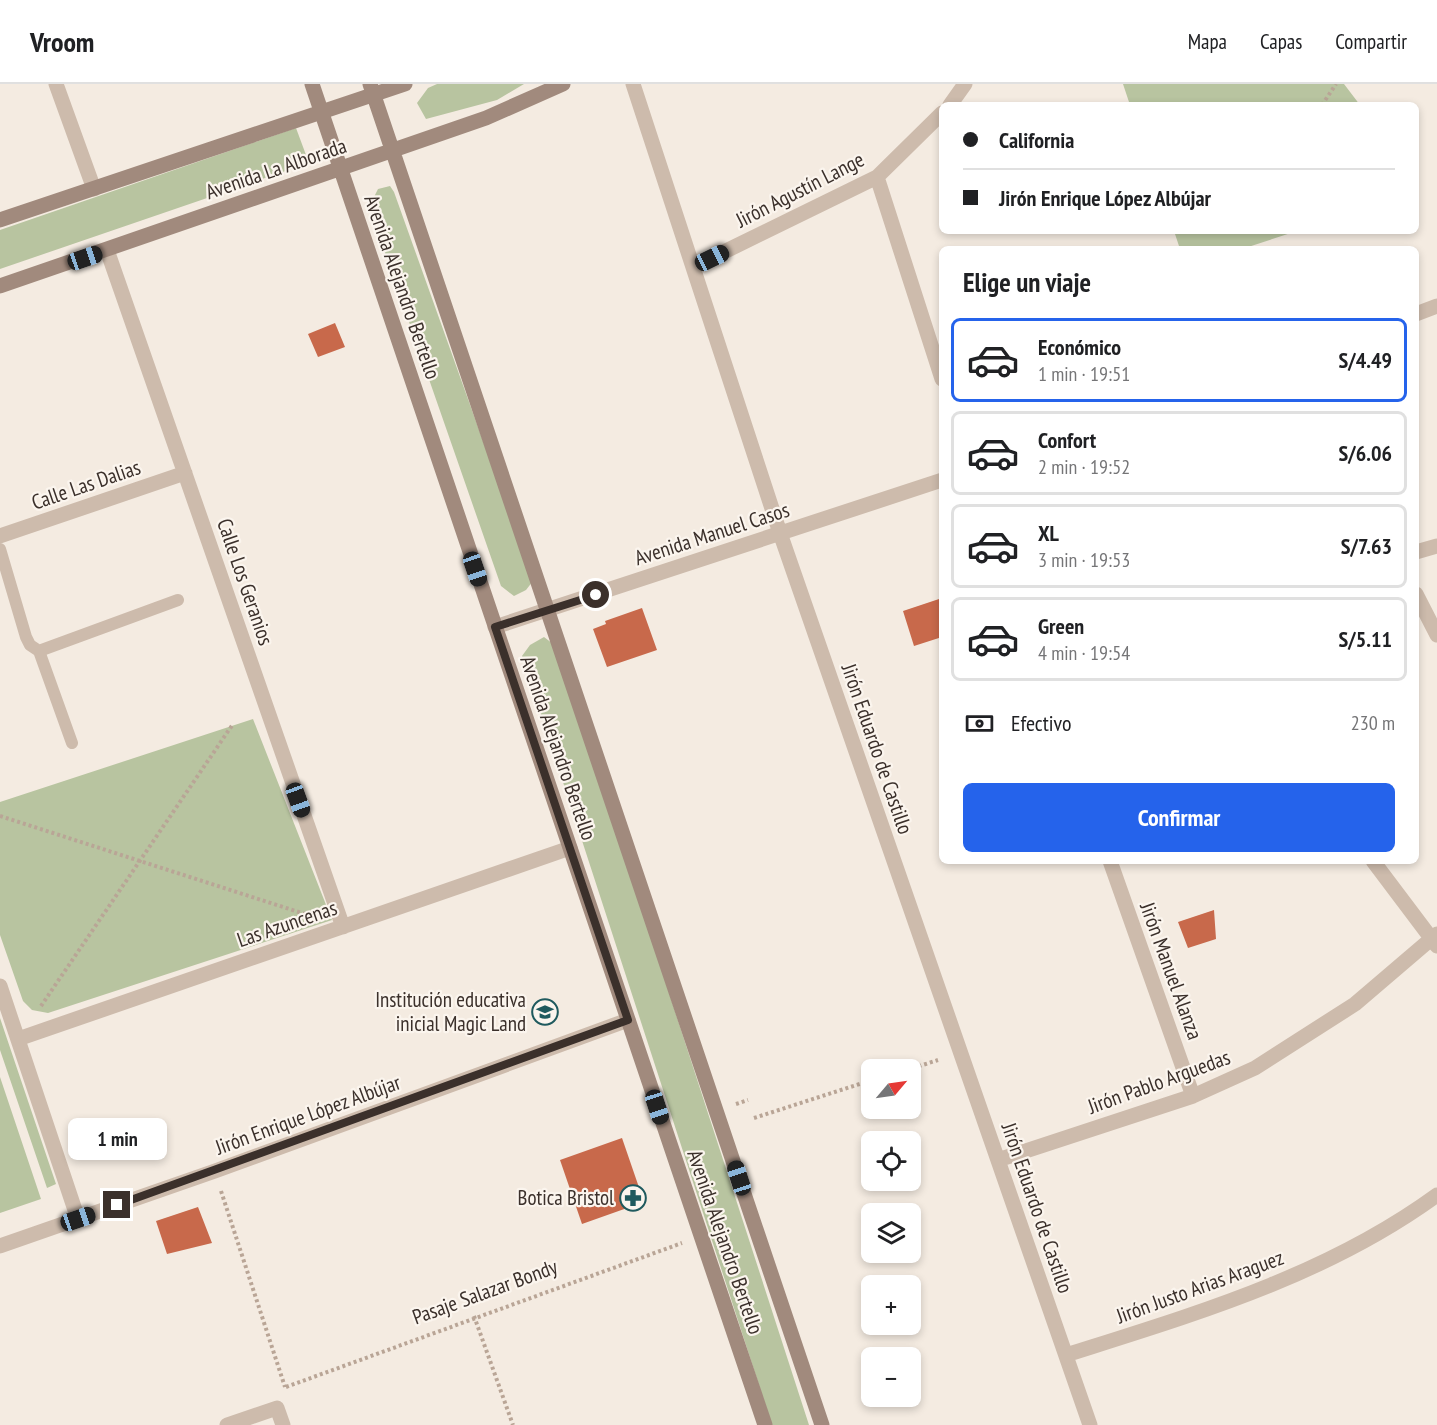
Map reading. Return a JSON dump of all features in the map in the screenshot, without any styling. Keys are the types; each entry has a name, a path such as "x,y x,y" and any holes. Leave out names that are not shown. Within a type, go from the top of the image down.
{"main road":[{"name":"Avenida Alejandro Bertello","path":"312,84 765,1425"},
{"name":"Avenida La Alborada","path":"0,220 321,112 372,89 405,84"},
{"name":"Avenida La Alborada","path":"0,286 486,118 563,84"},
{"name":"Avenida Alejandro Bertello","path":"372,89 822,1425"}],"street":[{"path":"56,84 94,189"},
{"name":"Jirón Eduardo de Castillo","path":"633,84 780,533 1090,1425"},
{"path":"952,102 965,84"},
{"name":"Jirón Agustín Lange","path":"693,267 877,177 939,116"},
{"path":"877,177 939,370"},
{"name":"Calle Los Geranios","path":"107,250 343,927"},
{"path":"1419,313 1437,306"},
{"name":"Calle Las Dalias","path":"0,536 185,473"},
{"name":"Avenida Manuel Casos","path":"495,627 939,481"},
{"path":"1419,551 1437,546"},
{"path":"1419,600 1437,635"},
{"name":"Las Azuncenas","path":"18,1039 570,848"},
{"name":"Jirón Manuel Alanza","path":"1111,864 1193,1096"},
{"path":"1375,864 1435,940"},
{"name":"Jirón Pablo Arguedas","path":"998,1160 1193,1096 1255,1068 1355,1004 1435,940"},
{"path":"0,986 78,1219"},
{"name":"Jirón Enrique López Albújar","path":"0,1246 214,1171 628,1020"},
{"name":"Jirón Justo Arias Araguez","path":"1066,1355 1232,1302 1333,1259 1437,1195"},
{"path":"227,1425 277,1408 283,1425"}],"lane":[{"path":"0,549 26,637 30,645 39,651 72,743"},
{"path":"39,651 178,600"}],"path":[{"path":"1324,102 1336,84"},
{"path":"18,1039 233,724"},
{"path":"0,816 142,860 343,927"},
{"path":"921,1065 938,1060"},
{"path":"754,1118 861,1084"},
{"name":"Pasaje Salazar Bondy","path":"214,1171 285,1387 474,1316 700,1237"},
{"path":"474,1316 513,1425"}],"green space":[{"path":"437,84 524,84 497,100 426,119 417,103 428,88"},
{"path":"1123,84 1344,84 1358,102 1129,102"},
{"path":"296,128 309,163 0,269 0,230"},
{"path":"390,186 533,581 526,590 514,596 501,586 369,207 378,189"},
{"path":"1175,234 1288,234 1251,246 1179,246"},
{"path":"544,637 557,647 809,1425 772,1425 522,656 530,645"},
{"path":"253,719 332,920 48,1013 32,1010 23,1001 0,935 0,802"},
{"path":"0,1018 56,1184 47,1188 0,1050"},
{"path":"0,1077 41,1199 0,1213"}],"building":[{"path":"335,323 345,347 318,357 308,334"},
{"path":"939,599 939,638 914,646 903,611"},
{"path":"642,608 657,650 607,667 593,629 606,624 605,621"},
{"path":"1214,910 1216,939 1188,948 1178,922"},
{"path":"622,1138 644,1202 582,1224 560,1160"},
{"path":"198,1207 212,1243 167,1254 156,1221"}],"place":[{"name":"Institución educativa inicial Magic Land","path":"545,1012"},
{"name":"Botica Bristol","path":"633,1198"}],"route":[{"path":"117,1205 628,1020 495,627 596,595"}]}
